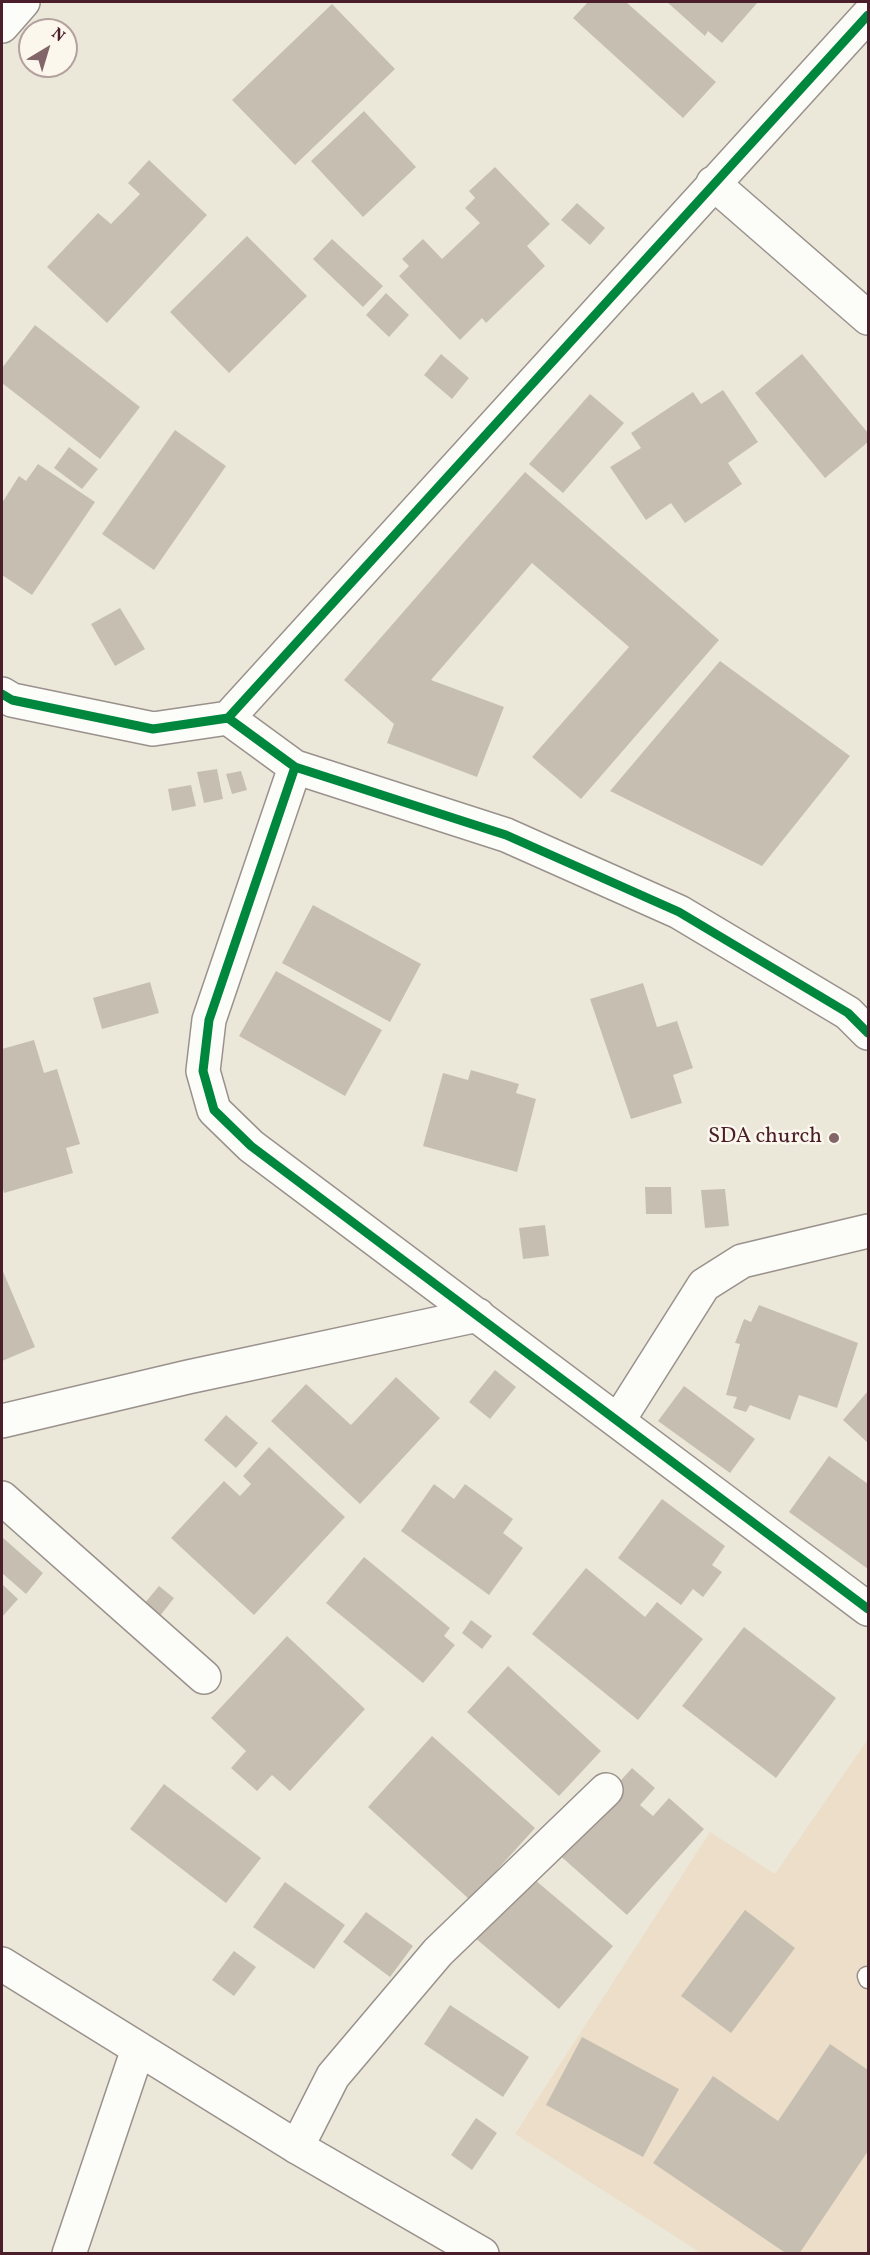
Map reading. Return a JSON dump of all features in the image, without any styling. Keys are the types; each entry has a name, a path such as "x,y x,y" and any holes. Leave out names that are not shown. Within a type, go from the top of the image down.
{"street":[{"path":"2,26 22,2"},
{"path":"2,694 12,700 153,729 228,717 868,15"},
{"path":"713,183 868,318"},
{"path":"228,717 295,767 506,835 679,912 848,1013 868,1033"},
{"path":"295,767 209,1020 203,1071 214,1110 251,1146 868,1609"},
{"path":"618,1421 704,1285 742,1261 868,1231"},
{"path":"2,1420 188,1377 478,1315"},
{"path":"2,1498 204,1677"},
{"path":"297,2147 333,2076 438,1952 606,1790"},
{"path":"2,1964 297,2147 482,2253"},
{"path":"69,2253 138,2049"}],"shaded area":[{"path":"868,1739 868,2253 701,2253 515,2134 710,1832 775,1874"}],"building":[{"path":"588,2 626,2 716,82 683,118 573,18"},
{"path":"667,2 758,2 722,43 708,31 705,36"},
{"path":"332,4 395,69 295,165 232,100"},
{"path":"364,111 416,167 363,217 311,161"},
{"path":"149,160 207,215 107,323 47,267 98,213 111,224 140,194 128,183"},
{"path":"495,167 550,224 527,246 545,266 486,323 482,318 460,340 399,276 409,266 402,259 423,239 442,259 480,223 465,208 475,198 469,191"},
{"path":"577,203 605,228 590,245 561,220"},
{"path":"247,236 307,296 229,373 170,312"},
{"path":"332,239 383,286 363,307 313,259"},
{"path":"386,293 409,315 389,337 366,315"},
{"path":"35,325 140,407 100,459 2,383 2,368"},
{"path":"441,354 469,378 452,399 424,375"},
{"path":"802,354 868,433 868,442 825,478 755,393"},
{"path":"723,390 758,442 728,463 742,484 685,523 671,503 646,520 610,467 641,448 631,433 693,392 701,404"},
{"path":"590,394 624,423 563,493 529,464"},
{"path":"175,430 226,466 154,570 102,534"},
{"path":"69,447 98,469 82,489 54,468"},
{"path":"38,464 95,502 32,595 2,575 2,503 19,476 26,481"},
{"path":"525,472 719,640 581,799 532,757 629,647 532,563 431,680 504,707 477,777 387,743 394,724 344,680"},
{"path":"120,608 145,649 115,666 91,624"},
{"path":"720,661 850,756 762,866 610,791"},
{"path":"217,769 223,799 204,803 197,772"},
{"path":"241,771 247,790 232,794 226,774"},
{"path":"191,785 196,806 172,811 168,789"},
{"path":"313,905 421,964 390,1022 282,963"},
{"path":"276,971 382,1030 345,1096 239,1036"},
{"path":"150,982 159,1013 102,1029 93,998"},
{"path":"643,983 657,1027 677,1021 693,1068 673,1075 682,1103 631,1119 590,999"},
{"path":"34,1040 44,1073 57,1069 80,1144 66,1148 73,1173 4,1193 2,1185 2,1049"},
{"path":"471,1070 519,1084 516,1093 536,1099 517,1172 423,1146 443,1073 468,1080"},
{"path":"645,1187 671,1187 672,1214 646,1214"},
{"path":"725,1189 729,1226 705,1228 701,1190"},
{"path":"545,1225 549,1256 523,1259 519,1228"},
{"path":"2,1269 35,1347 2,1361"},
{"path":"759,1305 858,1343 837,1408 799,1395 790,1420 750,1405 746,1412 733,1408 737,1397 726,1395 740,1344 735,1343 744,1319 751,1322"},
{"path":"495,1370 516,1387 490,1419 469,1402"},
{"path":"396,1377 440,1418 360,1504 271,1421 306,1384 351,1425"},
{"path":"684,1386 755,1439 730,1473 658,1421"},
{"path":"868,1391 868,1443 843,1420"},
{"path":"226,1415 258,1443 236,1468 204,1440"},
{"path":"269,1447 345,1517 254,1615 171,1538 224,1481 240,1496 251,1484 243,1476"},
{"path":"829,1456 868,1484 868,1569 789,1512"},
{"path":"434,1484 454,1499 465,1484 513,1519 503,1533 523,1548 489,1595 401,1531"},
{"path":"662,1499 725,1546 712,1565 722,1572 703,1597 693,1589 681,1605 618,1558"},
{"path":"2,1537 43,1573 26,1594 2,1573"},
{"path":"364,1557 450,1628 444,1636 455,1645 423,1683 326,1603"},
{"path":"586,1568 645,1617 657,1602 703,1639 638,1720 532,1634"},
{"path":"2,1584 18,1599 2,1617"},
{"path":"159,1586 174,1598 160,1616 144,1604"},
{"path":"471,1620 492,1636 482,1649 462,1633"},
{"path":"744,1627 836,1698 776,1778 682,1706"},
{"path":"287,1636 365,1709 290,1791 272,1775 257,1791 231,1768 246,1751 211,1718"},
{"path":"508,1666 601,1751 559,1796 467,1712"},
{"path":"432,1736 535,1828 470,1900 368,1807"},
{"path":"632,1768 655,1788 640,1805 653,1816 669,1798 704,1829 627,1915 556,1852"},
{"path":"164,1784 261,1858 226,1903 130,1829"},
{"path":"528,1874 613,1946 559,2009 474,1937"},
{"path":"285,1882 345,1925 314,1969 253,1927"},
{"path":"745,1910 795,1948 731,2033 681,1996"},
{"path":"366,1912 413,1946 390,1977 343,1942"},
{"path":"234,1951 256,1967 234,1996 212,1980"},
{"path":"450,2005 529,2057 503,2097 424,2044"},
{"path":"582,2037 679,2089 643,2157 546,2105"},
{"path":"830,2044 868,2070 868,2151 799,2254 787,2254 653,2163 713,2076 778,2121"},
{"path":"476,2118 497,2133 472,2170 451,2155"}],"cycle path":[{"path":"228,718 868,15"},
{"path":"2,694 12,700 153,729 228,718 295,767 506,835 679,912 848,1013 868,1033"},
{"path":"295,767 209,1020 203,1071 214,1110 251,1146 868,1609"}],"place":[{"name":"SDA church","path":"834,1138"}]}
